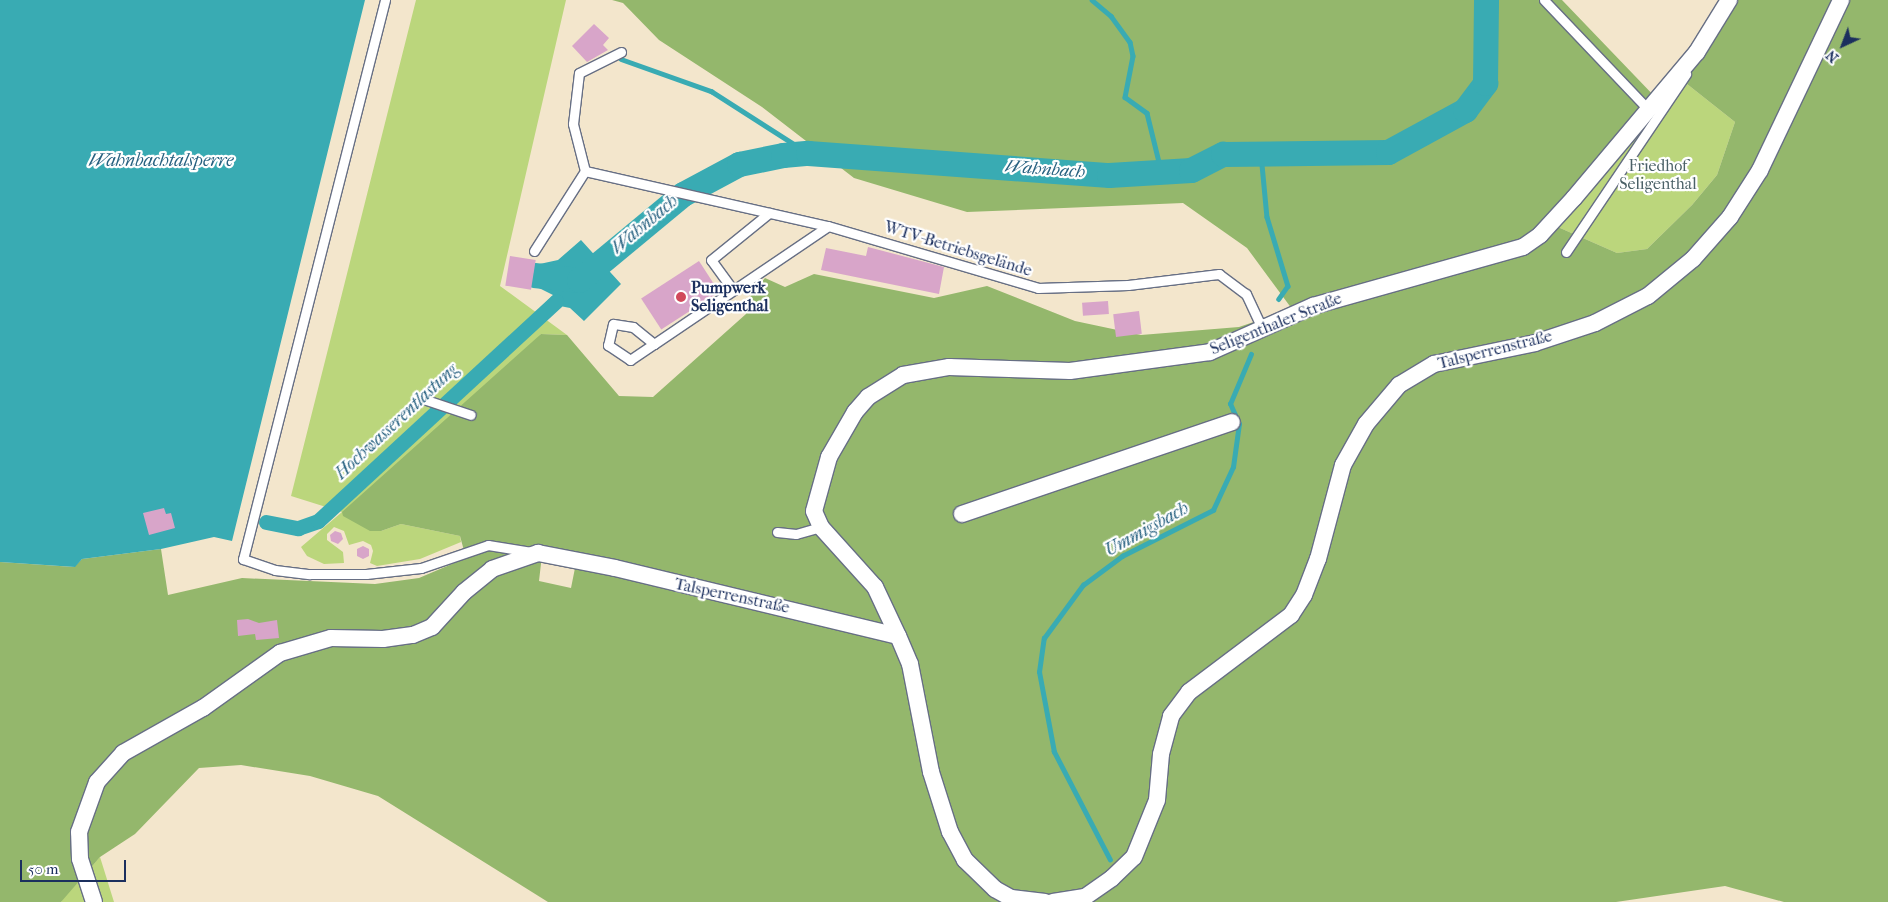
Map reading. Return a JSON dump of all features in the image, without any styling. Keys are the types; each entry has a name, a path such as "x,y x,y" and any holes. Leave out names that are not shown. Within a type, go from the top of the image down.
{"street":[{"name":"Seligenthaler Straße","path":"898,636 875,588 821,527 814,511 818,490 829,458 844,428 868,397 903,375 949,366 1070,371 1120,366 1210,352 1313,306 1354,292 1523,247 1540,235 1574,198 1647,108 1697,52 1728,0"},
{"name":"Talsperrenstraße","path":"1053,902 1084,897 1112,878 1134,856 1156,800 1162,754 1171,716 1189,692 1291,615 1304,595 1318,559 1344,465 1366,424 1400,385 1434,364 1535,343 1596,323 1648,296 1693,259 1730,217 1760,170 1841,0"},
{"path":"962,514 1158,444 1232,422"},
{"name":"Talsperrenstraße","path":"538,554 615,568 898,636"},
{"path":"94,902 80,859 79,832 97,782 123,754 203,708 280,653 331,638 382,639 412,635 432,627 464,592 492,569 538,554"},
{"path":"898,636 910,664 931,772 950,832 966,860 995,888 1011,898 1045,902"}],"lane":[{"name":"Talsperrenstraße","path":"385,0 242,559 275,570 310,574 366,574 421,568 488,545 538,554"},
{"path":"1544,0 1647,108"},
{"path":"534,251 585,171 573,124 578,73 621,52"},
{"path":"1566,252 1681,83 1697,52"},
{"name":"WTV-Betriebsgelände","path":"585,171 707,201 828,226 1038,288 1128,285 1219,274 1246,294 1262,329"},
{"path":"733,290 712,260 769,213"},
{"path":"654,344 633,327 613,324 608,345 630,360 654,344 733,290 828,226"},
{"path":"426,400 471,415"},
{"path":"777,532 796,534 821,527"}],"green space":[{"path":"416,0 566,0 500,286 567,335 541,334 381,531 401,524 460,536 461,542 420,559 377,566 370,563 373,551 371,545 363,541 349,545 344,531 334,527 327,534 327,540 343,552 344,563 324,564 307,556 301,547 342,512 291,496"},
{"path":"612,0 1562,0 1658,100 1551,224 1617,253 1647,249 1692,205 1717,175 1735,122 1687,84 1676,81 1720,0 1888,0 1888,902 1784,902 1725,886 1616,902 548,902 378,796 310,776 241,765 199,768 135,834 100,857 61,902 0,902 0,562 74,567 82,559 161,549 168,595 242,578 375,584 419,578 466,558 460,536 401,524 381,531 370,531 343,516 342,512 541,334 567,335 619,396 653,397 746,314 750,297 765,278 785,287 814,274 934,298 987,286 1075,321 1141,335 1239,327 1292,309 1247,248 1183,203 967,212 854,178 762,107 659,40 623,3","holes":["542,555 576,563 571,588 539,581"]},
{"name":"Friedhof Seligenthal","path":"1676,81 1687,84 1735,122 1717,175 1692,205 1647,249 1617,253 1551,224"},
{"path":"100,857 114,902 61,902 64,897"}],"water":[{"name":"Wahnbachtalsperre","path":"0,0 365,0 232,541 214,537 161,549 82,559 75,567 0,562"},
{"path":"581,240 621,284 584,321 570,308 560,306 547,319 538,311 553,295 533,285 535,265 558,260"}],"building":[{"path":"594,24 609,38 603,45 608,50 587,62 572,46"},
{"path":"868,247 944,267 939,294 821,270 826,248 866,256"},
{"path":"510,256 536,260 531,290 505,286"},
{"name":"Pumpwerk Seligenthal","path":"699,261 719,292 661,330 641,299"},
{"path":"1108,301 1109,314 1083,316 1082,303"},
{"path":"1139,311 1142,334 1116,337 1113,314"},
{"path":"164,508 166,514 171,513 175,528 149,535 143,513"},
{"path":"335,531 341,533 343,539 338,544 331,541 330,535"},
{"path":"363,546 369,549 369,556 363,559 357,556 357,549"},
{"path":"248,619 259,623 277,620 279,638 256,640 255,634 238,636 237,620"}],"waterway":[{"path":"1092,0 1111,16 1130,42 1133,56 1125,97 1147,113 1162,174"},
{"name":"Wahnbach","path":"534,275 579,280 683,194 739,164 783,155 808,153 1109,175 1191,170 1223,154 1388,152 1465,110 1485,83 1486,0"},
{"path":"621,59 711,91 808,153"},
{"name":"Ummigsbach","path":"1261,154 1267,217 1288,286 1279,299"},
{"name":"Hochwasserentlastung","path":"266,522 298,528 318,521 556,301"},
{"name":"Ummigsbach","path":"1110,860 1054,752 1039,672 1044,638 1083,585 1122,556 1213,510 1233,467 1239,424 1230,404 1251,354"}],"place":[{"name":"Pumpwerk Seligenthal","path":"681,297"}]}
